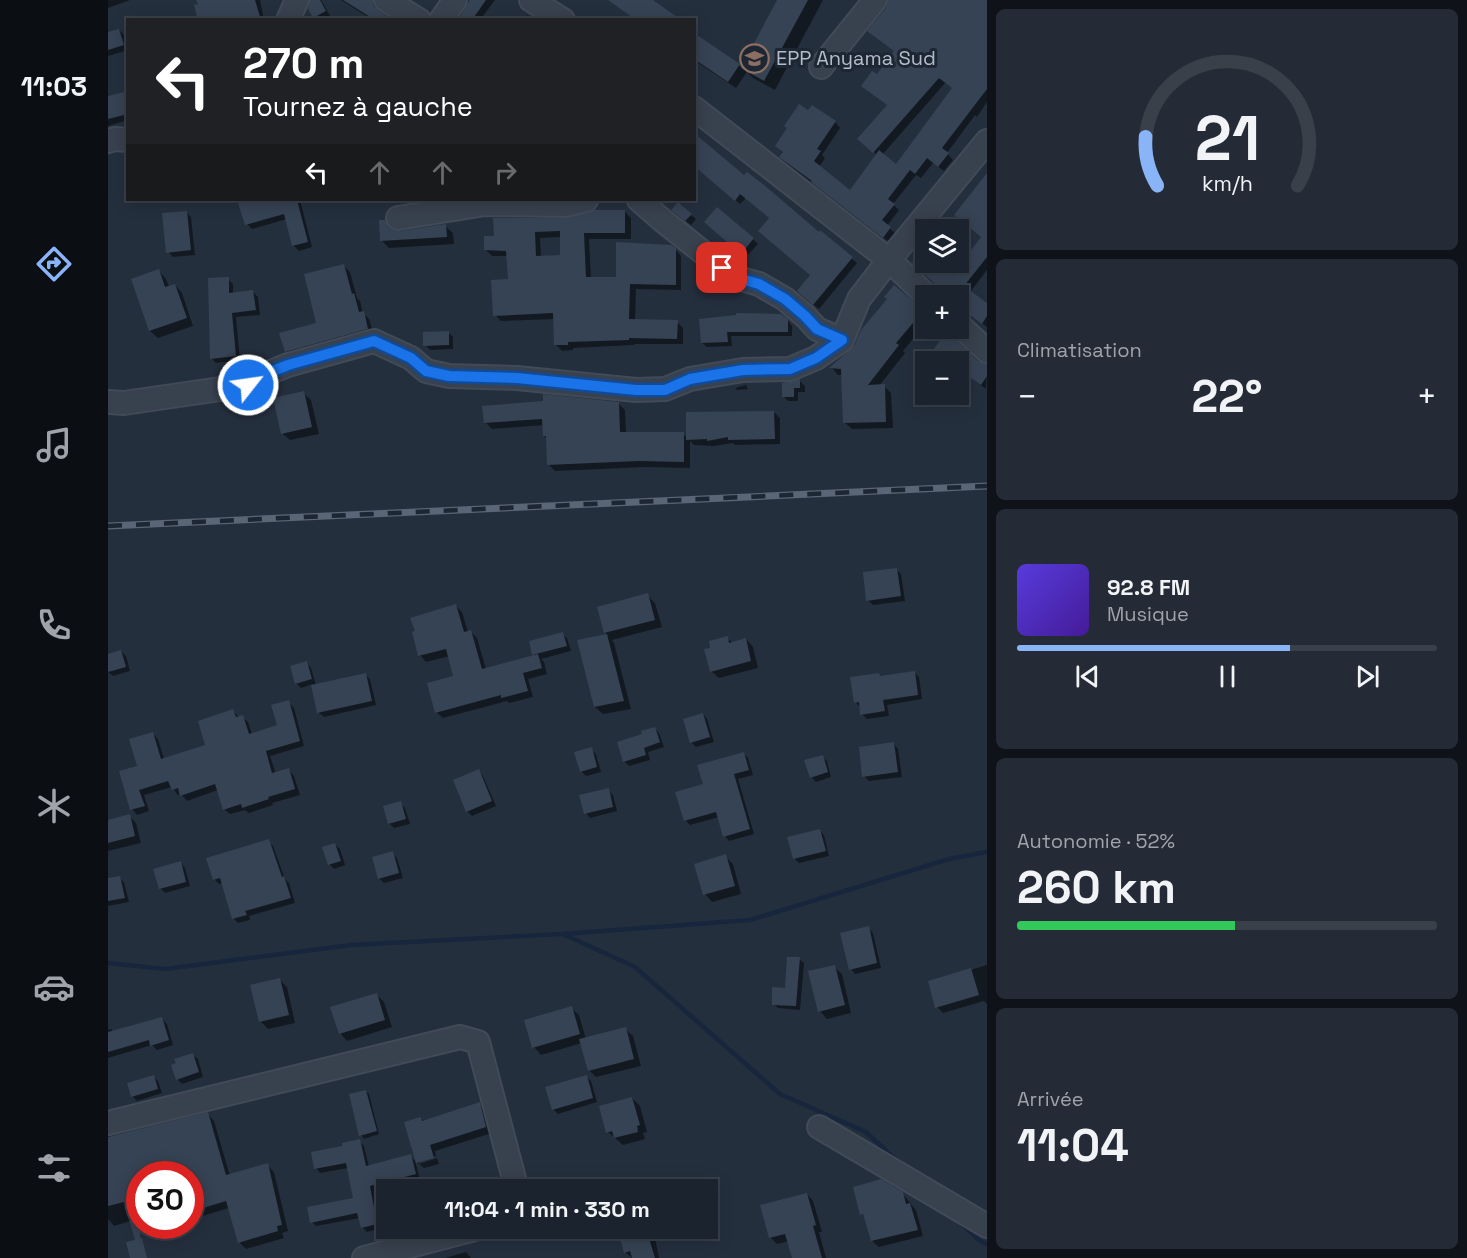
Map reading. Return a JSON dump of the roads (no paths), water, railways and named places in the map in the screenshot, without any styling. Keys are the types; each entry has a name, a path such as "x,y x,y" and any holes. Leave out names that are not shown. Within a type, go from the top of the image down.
{"street":[{"path":"289,18 297,0"},
{"path":"386,0 416,18"},
{"path":"442,18 455,0"},
{"path":"531,0 559,18"},
{"path":"821,67 874,0"},
{"path":"696,110 889,260 915,285"},
{"path":"108,141 126,140"},
{"path":"108,402 124,403 248,385 265,379 273,371 288,365 374,341 411,358 426,371 449,376 517,378 636,390 665,390 690,379 743,370 790,369 816,358 842,340 859,299 987,141"},
{"path":"398,218 485,204 566,204 581,201"},
{"path":"640,201 734,277 759,284 785,299 817,329 842,340"},
{"path":"969,334 987,351"},
{"path":"108,1123 460,1037 478,1042 514,1179"},
{"path":"819,1127 987,1226"},
{"path":"376,1256 439,1239"}],"waterway":[{"path":"108,963 165,969 351,945 562,934 750,920 949,859 987,852"},
{"path":"563,934 635,967 780,1094 866,1132 897,1161"},
{"path":"961,1223 980,1241 987,1244"}],"railway":[{"path":"108,526 987,486"}],"place":[{"name":"EPP Anyama Sud","path":"755,58"}]}
